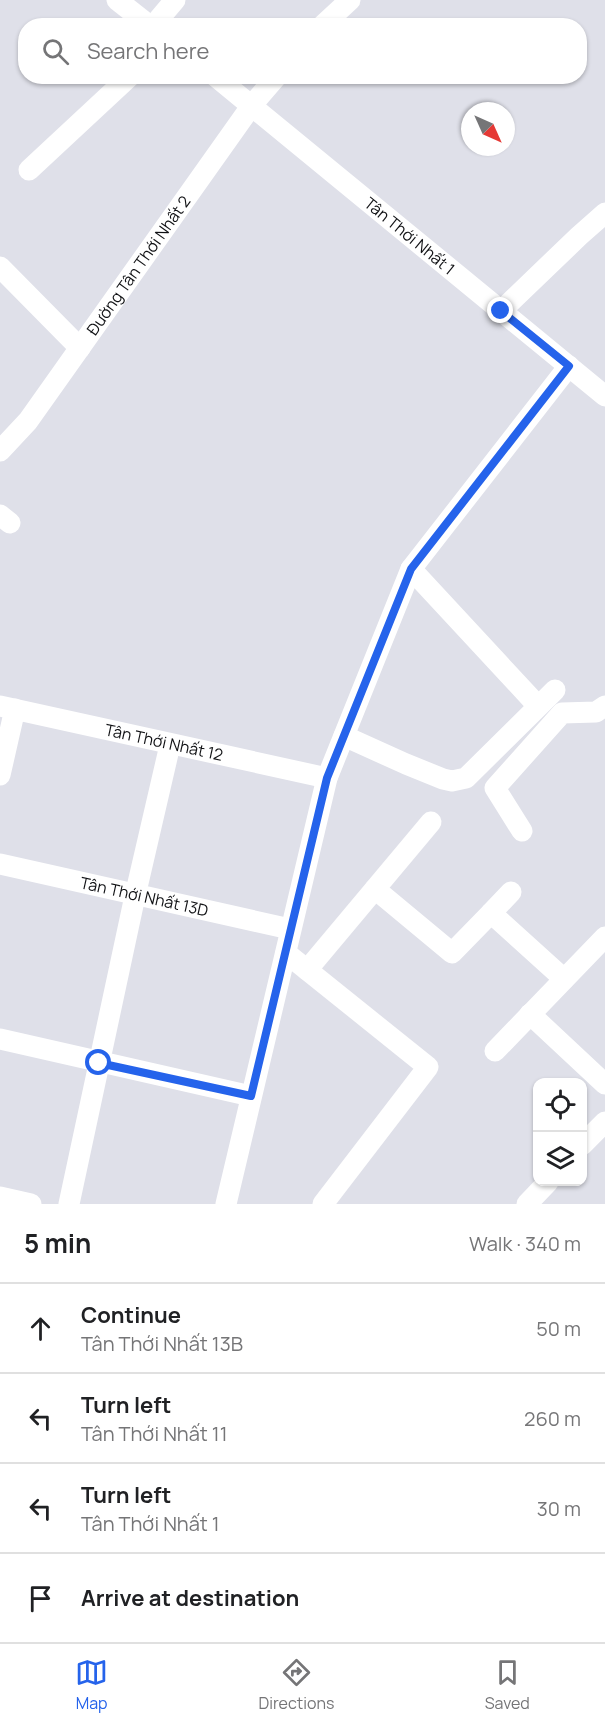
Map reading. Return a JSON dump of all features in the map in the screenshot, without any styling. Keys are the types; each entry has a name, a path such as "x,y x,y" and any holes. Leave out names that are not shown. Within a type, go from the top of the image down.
{"street":[{"path":"117,0 141,18"},
{"path":"158,18 175,0"},
{"path":"330,18 350,0"},
{"path":"29,170 121,84"},
{"name":"Tân Thới Nhất 1","path":"225,84 605,396"},
{"name":"Đường Tân Thới Nhất 2","path":"3,443 28,421 252,105 270,84"},
{"path":"501,311 605,213"},
{"path":"0,267 80,348"},
{"path":"229,1203 251,1096 327,778 411,569 569,366"},
{"path":"411,569 538,706"},
{"path":"344,736 443,779 459,780 466,777 555,690"},
{"path":"522,831 495,788 562,713 596,712 605,706"},
{"path":"0,775 7,708"},
{"name":"Tân Thới Nhất 12","path":"7,708 327,778"},
{"path":"69,1204 170,745"},
{"path":"307,970 431,822"},
{"name":"Tân Thới Nhất 13D","path":"0,864 290,929"},
{"path":"375,889 452,953 511,892"},
{"path":"491,913 564,979"},
{"path":"495,1051 605,937"},
{"path":"286,953 428,1067 323,1204"},
{"path":"530,1014 605,1084"},
{"path":"0,1039 251,1096"},
{"path":"587,1140 605,1122"},
{"path":"527,1204 544,1186"},
{"path":"0,1197 31,1204"}],"route":[{"path":"99,1063 251,1096 327,778 411,569 569,366 501,311"}]}
